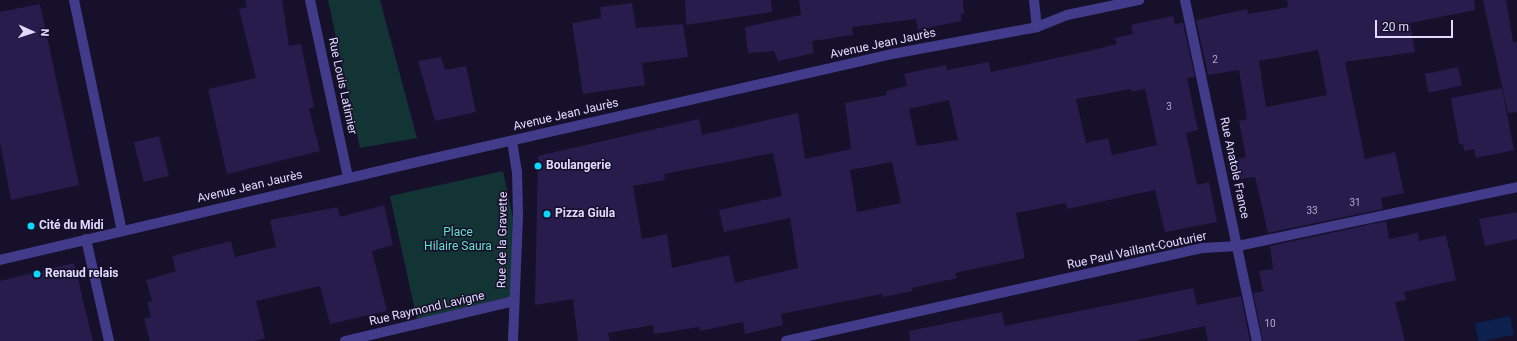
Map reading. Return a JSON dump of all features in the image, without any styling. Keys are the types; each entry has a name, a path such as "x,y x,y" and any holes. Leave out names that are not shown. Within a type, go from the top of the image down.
{"street":[{"path":"74,0 122,231"},
{"name":"Rue Louis Latimier","path":"310,0 348,178"},
{"path":"1034,0 1037,27"},
{"name":"Avenue Jean Jaurès","path":"0,260 512,140 892,54 1037,27 1067,15 1139,0"},
{"name":"Rue Anatole France","path":"1185,0 1257,341"},
{"name":"Rue de la Gravette","path":"512,140 517,171 518,216 513,341"},
{"name":"Rue Paul Vaillant-Couturier","path":"786,341 1202,248 1238,246 1517,187"},
{"path":"86,239 109,341"},
{"name":"Rue Raymond Lavigne","path":"346,341 514,302"}],"green space":[{"path":"328,0 380,0 417,138 360,148"},
{"name":"Place Hilaire Saura","path":"503,171 516,232 513,296 417,320 390,196"}],"water":[{"path":"1510,316 1514,335 1479,341 1475,323"}],"building":[{"path":"245,0 282,0 289,46 301,44 314,107 309,109 320,151 227,174 208,89 256,78 239,9 247,7"},
{"path":"685,0 771,0 772,12 686,25"},
{"path":"799,0 963,0 964,14 961,14 961,21 918,30 916,19 852,27 853,35 812,41 814,53 778,61 774,51 748,53 745,27 801,15"},
{"path":"1287,0 1474,0 1475,10 1410,23 1415,52 1345,62 1365,159 1395,152 1404,193 1381,198 1383,209 1268,233 1255,177 1240,179 1236,159 1246,157 1239,121 1247,119 1239,70 1208,75 1196,20 1247,9 1248,14 1288,7","holes":["1318,50 1327,95 1266,107 1259,61"]},
{"path":"1483,0 1506,0 1513,42 1517,42 1517,112 1508,113"},
{"path":"632,3 636,28 683,24 688,57 642,63 645,85 583,94 572,23 601,18 600,7"},
{"path":"40,4 79,185 11,200 0,142 0,12"},
{"path":"1173,16 1175,24 1183,23 1195,77 1187,78 1198,130 1186,133 1197,185 1209,182 1217,222 1165,232 1155,190 1067,209 1066,203 1016,213 1025,258 955,273 957,278 912,288 913,291 883,297 882,294 781,314 783,325 745,334 743,322 700,331 699,327 654,334 653,325 608,333 610,341 578,341 573,299 535,305 538,156 699,119 702,135 798,113 805,159 851,149 845,103 887,95 886,91 907,86 904,74 946,65 947,70 989,62 991,72 1089,51 1117,44 1115,38 1133,34 1131,25","holes":["1131,89 1131,92 1145,89 1157,145 1112,155 1108,138 1086,143 1076,99","949,100 958,140 917,146 909,109","773,153 782,196 719,210 724,232 790,218 798,268 735,283 729,255 672,268 667,234 642,239 633,186 665,180 664,174","892,162 901,203 857,212 850,170"]},
{"path":"441,57 445,70 466,66 476,112 435,121 418,61"},
{"path":"1458,67 1462,86 1429,93 1425,74"},
{"path":"1502,88 1514,150 1476,158 1474,149 1464,151 1463,144 1459,144 1451,98"},
{"path":"159,136 169,176 144,182 134,142"},
{"path":"384,205 393,245 372,251 387,311 330,324 320,286 256,301 265,338 254,341 150,341 144,319 151,317 147,302 152,301 146,280 176,271 172,256 231,241 235,257 276,247 270,220 338,207 340,217"},
{"path":"1517,212 1517,239 1485,246 1479,219"},
{"path":"1386,221 1389,239 1418,233 1419,241 1446,235 1456,280 1404,292 1406,300 1395,302 1405,341 1263,341 1253,293 1263,291 1259,271 1273,269 1270,246"},
{"path":"74,263 93,341 0,341 0,281"},
{"path":"1193,288 1197,305 1241,296 1250,341 1208,341 1205,326 1135,341 910,341 909,331 1002,312 1005,326"}],"place":[{"name":"Boulangerie","path":"538,166"},
{"name":"Pizza Giula","path":"547,214"},
{"name":"Cité du Midi","path":"31,226"},
{"name":"Renaud relais","path":"37,274"}]}
